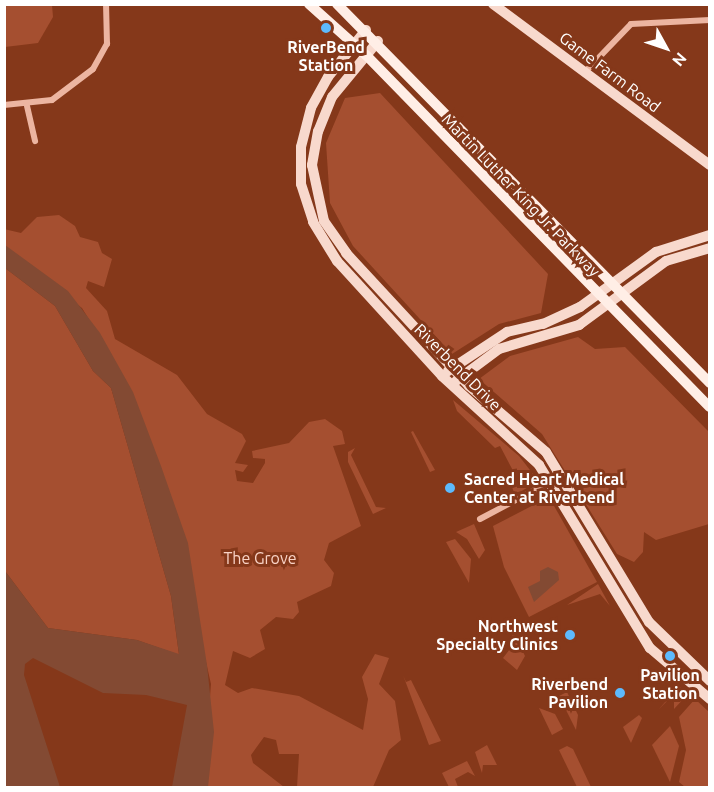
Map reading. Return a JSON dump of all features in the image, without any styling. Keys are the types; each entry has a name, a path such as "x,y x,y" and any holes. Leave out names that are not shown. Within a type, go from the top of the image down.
{"main road":[{"name":"Martin Luther King Jr. Parkway","path":"309,4 366,55 595,294 710,407"},
{"name":"Martin Luther King Jr. Parkway","path":"337,4 378,41 710,383"}],"street":[{"path":"4,105 27,106 52,100 93,69 106,44 106,4"},
{"name":"Game Farm Road","path":"493,4 710,165"},
{"path":"585,72 631,24 710,20"},
{"name":"Riverbend Drive","path":"366,30 354,43 311,108 301,147 301,184 313,222 337,261 442,376 556,479 649,622 710,681"},
{"name":"Riverbend Drive","path":"378,41 332,97 318,131 312,165 324,221 346,253 461,377 546,452 556,479 650,648 710,699"},
{"path":"27,106 34,141"},
{"path":"442,376 488,342 552,321 595,294 611,279 656,252 710,235"},
{"path":"451,385 499,349 559,334 606,305 666,261 710,248"},
{"path":"480,519 556,479"}],"green space":[{"path":"5,4 52,5 53,17 38,43 5,47"},
{"path":"380,93 548,274 541,313 499,324 452,354 353,246 330,203 326,143 345,98"},
{"name":"The Grove","path":"59,215 75,226 80,237 98,242 102,253 112,259 104,287 88,281 86,288 107,311 115,339 177,375 207,414 242,434 246,441 235,463 248,465 243,472 235,470 237,481 253,483 265,463 265,459 253,458 252,451 289,443 309,422 325,419 342,431 345,444 333,446 361,526 329,543 324,560 334,573 331,586 297,602 299,612 293,619 276,617 260,630 265,649 250,658 233,651 225,685 238,693 252,688 299,696 363,730 368,699 362,677 375,654 389,658 379,684 395,701 401,740 389,750 373,787 297,787 299,754 279,754 276,740 264,737 251,755 253,763 284,787 203,787 211,684 206,662 96,331 82,308 5,249 4,229 21,233 37,217"},
{"path":"5,268 55,306 93,371 111,388 171,596 179,655 137,640 48,628 5,571"},
{"path":"578,337 595,349 625,347 709,432 709,524 656,540 644,532 643,552 634,562 617,554 542,434 479,379 510,356"},
{"path":"453,400 519,456 537,479 535,483 515,495 512,487 519,482 500,446 495,448 457,411"},
{"path":"413,431 435,470 430,472 411,432"},
{"path":"355,448 351,455 376,507 386,508 373,514 348,462 348,452"},
{"path":"549,497 597,582 529,617 504,567 493,526"},
{"path":"474,524 485,550 479,559 467,539 456,532"},
{"path":"455,539 471,559 469,583 446,542"},
{"path":"598,584 610,606 600,594 567,605"},
{"path":"510,625 525,656 517,670 503,658 514,644"},
{"path":"403,675 406,682 411,680 441,741 429,745"},
{"path":"679,686 688,694 674,709 674,702 668,700 659,709"},
{"path":"567,692 578,715 576,730 559,696"},
{"path":"695,699 709,712 709,787 685,787 679,782 686,750 679,717"},
{"path":"539,708 555,714 563,729 552,735"},
{"path":"639,715 642,718 631,743 623,727"},
{"path":"670,726 679,746 670,782 652,745"},
{"path":"487,745 497,765 483,765 482,773 475,752"},
{"path":"567,746 573,749 591,787 577,787 559,750"},
{"path":"467,761 475,776 468,772 455,779 458,787 449,787 442,773"}],"shaded area":[{"path":"5,245 68,291 100,333 133,392 161,466 188,543 207,665 214,732 208,787 172,787 187,705 146,695 103,693 33,658 25,664 24,675 60,787 5,787 5,571 48,628 137,640 179,654 171,596 111,388 93,371 55,306 5,268"},
{"path":"548,567 558,572 559,580 534,602 528,587 540,581 540,571"}],"place":[{"name":"RiverBend Station","path":"326,28"},
{"name":"Sacred Heart Medical Center at Riverbend","path":"450,488"},
{"name":"Northwest Specialty Clinics","path":"570,635"},
{"name":"Pavilion Station","path":"670,656"},
{"name":"Riverbend Pavilion","path":"620,693"}]}
